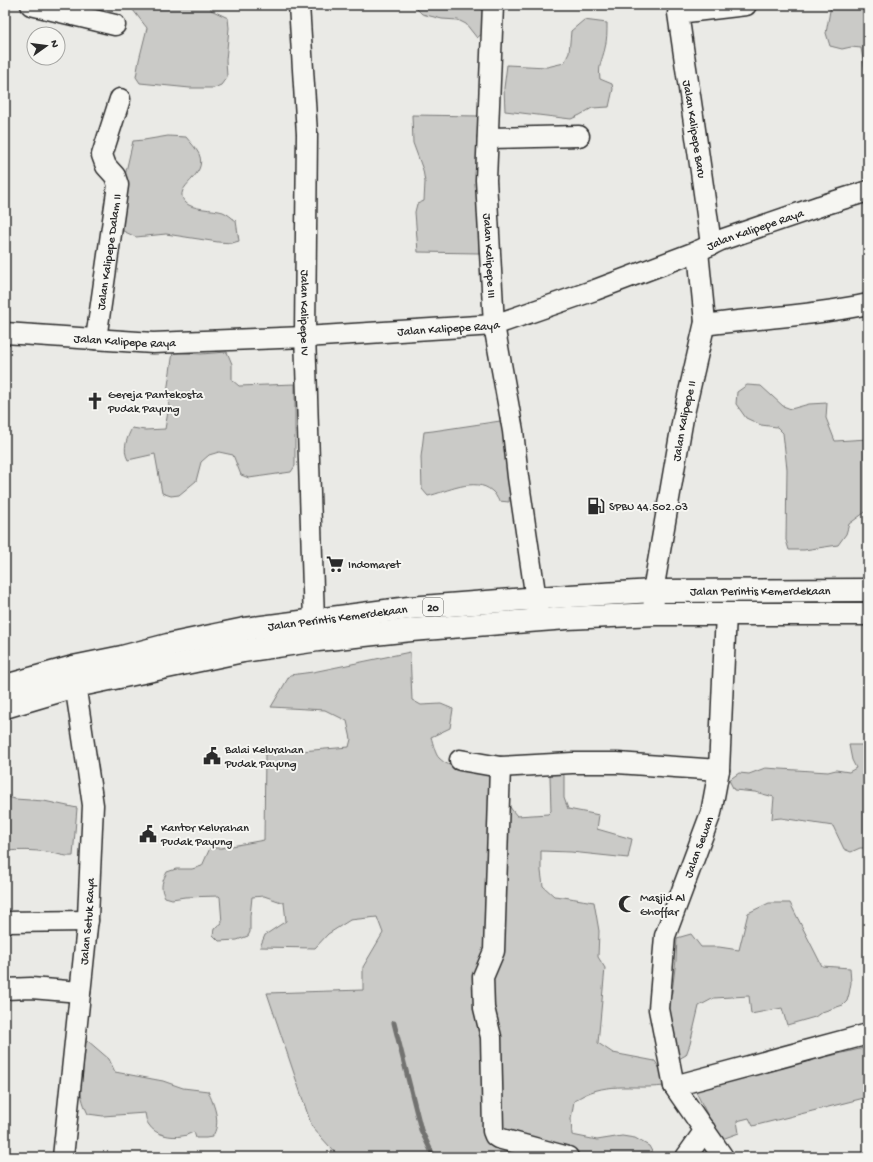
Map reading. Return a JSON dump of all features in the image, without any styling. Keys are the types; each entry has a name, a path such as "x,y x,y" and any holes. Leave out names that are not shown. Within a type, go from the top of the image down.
{"highway":[{"name":"Jalan Perintis Kemerdekaan","path":"169,655 245,629 409,608 653,591 868,590"},
{"path":"409,608 411,630"},
{"name":"Jalan Perintis Kemerdekaan","path":"5,707 74,676 122,657 243,651 303,642 411,630 567,618 655,614 726,613 868,614"},
{"name":"Jalan Perintis Kemerdekaan","path":"5,686 74,676"}],"street":[{"path":"31,5 115,25"},
{"name":"Jalan Kalipepe IV","path":"299,5 307,134 305,337 314,621"},
{"name":"Jalan Kalipepe III","path":"493,5 486,180 494,325 513,430 518,477 539,621"},
{"name":"Jalan Kalipepe Baru","path":"704,248 700,154 677,9 746,5"},
{"name":"Jalan Kalipepe Dalam II","path":"96,339 118,185 115,176 106,166 102,155 120,99"},
{"path":"488,138 579,136"},
{"name":"Jalan Kalipepe Raya","path":"5,333 152,343 305,337 494,325 595,290 704,248 820,206 868,192"},
{"name":"Jalan Kalipepe II","path":"653,591 683,418 705,322 704,248"},
{"path":"705,322 711,324 795,315 868,304"},
{"path":"653,591 655,614"},
{"name":"Jalan Sewan","path":"723,1157 674,1086 659,1009 665,936 711,813 719,770 726,613"},
{"name":"Jalan Setuk Raya","path":"63,1157 88,921 93,806 74,676"},
{"path":"460,760 500,767 617,763 719,770"},
{"path":"500,767 494,951 483,977 484,1008 491,1037 493,1131 495,1136 498,1138 568,1157"},
{"path":"5,922 88,921"},
{"path":"5,989 31,988 80,992"},
{"path":"674,1086 868,1034"},
{"path":"686,1157 705,1130"}],"shaded area":[{"path":"138,5 211,5 211,10 228,18 229,28 226,60 227,77 221,85 214,88 190,88 140,83 136,77 147,28 133,10"},
{"path":"413,5 485,5 484,32 477,38 466,24 458,20 442,19 422,14"},
{"path":"831,5 868,5 868,87 861,48 851,47 842,49 830,46 826,33"},
{"path":"584,20 607,23 606,42 600,66 600,79 612,84 613,89 609,107 592,108 571,119 505,111 504,88 507,65 547,67 564,63 569,53 571,31"},
{"path":"412,115 480,116 479,253 418,252 415,212 417,204 424,201 425,182 423,170 413,143"},
{"path":"168,136 186,137 199,154 201,162 199,169 183,191 182,196 185,202 192,207 219,211 228,215 236,221 239,241 232,243 218,242 166,234 136,237 123,231 124,180 133,141"},
{"path":"173,352 201,354 227,352 232,364 232,380 239,386 295,384 295,466 291,472 249,478 241,475 233,455 219,452 209,455 201,462 196,481 179,495 171,496 162,493 155,454 128,460 125,448 132,428 145,430 165,429 169,406 167,392"},
{"path":"747,385 761,386 783,406 791,409 809,404 827,403 826,418 835,441 868,439 868,510 849,524 846,534 838,545 804,550 789,550 786,540 787,469 783,433 777,427 761,425 746,418 736,404 737,392"},
{"path":"507,420 512,458 509,502 499,501 492,491 477,485 460,486 428,496 422,489 421,457 424,432"},
{"path":"410,652 412,700 421,705 441,704 453,709 450,728 431,737 436,754 439,758 455,767 487,771 517,816 548,814 551,811 550,776 552,768 562,768 564,776 564,798 568,809 599,815 597,829 632,839 628,858 571,852 541,851 541,871 543,886 554,896 594,902 599,931 598,957 605,968 598,1043 613,1053 655,1061 660,1069 664,1086 607,1088 585,1094 574,1101 571,1119 572,1135 597,1140 622,1136 635,1138 649,1146 655,1157 339,1157 312,1127 267,993 363,990 363,967 383,933 377,917 350,920 328,934 315,948 260,947 265,935 286,921 284,903 264,896 252,897 250,932 248,936 237,940 219,941 213,935 214,929 222,923 219,896 172,899 165,897 163,893 162,884 167,872 176,869 192,869 202,866 210,848 221,848 264,840 265,754 349,747 351,739 347,721 325,710 271,707 290,675 313,672"},
{"path":"868,743 868,848 860,848 851,852 844,849 833,826 781,818 772,819 774,797 755,792 734,790 729,780 739,773 749,774 765,768 828,772 836,770 849,772 856,768 852,760 849,745 861,745"},
{"path":"5,796 15,799 44,801 77,808 73,856 50,852 21,850 5,851"},
{"path":"769,903 790,903 822,966 850,968 851,983 847,1001 843,1005 822,1012 815,1017 787,1025 782,1008 751,1014 749,996 714,998 699,1006 686,1055 677,1060 669,1018 668,1004 672,992 677,938 691,934 701,947 719,947 739,950 748,913"},
{"path":"88,1041 109,1059 115,1072 163,1081 183,1088 208,1091 215,1108 217,1120 215,1132 212,1137 196,1138 194,1132 178,1137 164,1135 152,1128 147,1122 145,1113 103,1116 88,1114 84,1106 80,1089 79,1073 80,1047"},
{"path":"868,1047 868,1097 753,1126 749,1118 737,1121 739,1133 722,1139 708,1116 694,1088"}],"waterway":[{"path":"394,1023 421,1130 434,1157"}],"place":[{"name":"Gereja Pantekosta Pudak Payung","path":"95,401"},
{"name":"SPBU 44.502.03","path":"596,506"},
{"name":"Indomaret","path":"335,564"},
{"name":"Balai Kelurahan Pudak Payung","path":"212,756"},
{"name":"Kantor Kelurahan Pudak Payung","path":"148,834"},
{"name":"Masjid Al Ghoffar","path":"627,904"}]}
